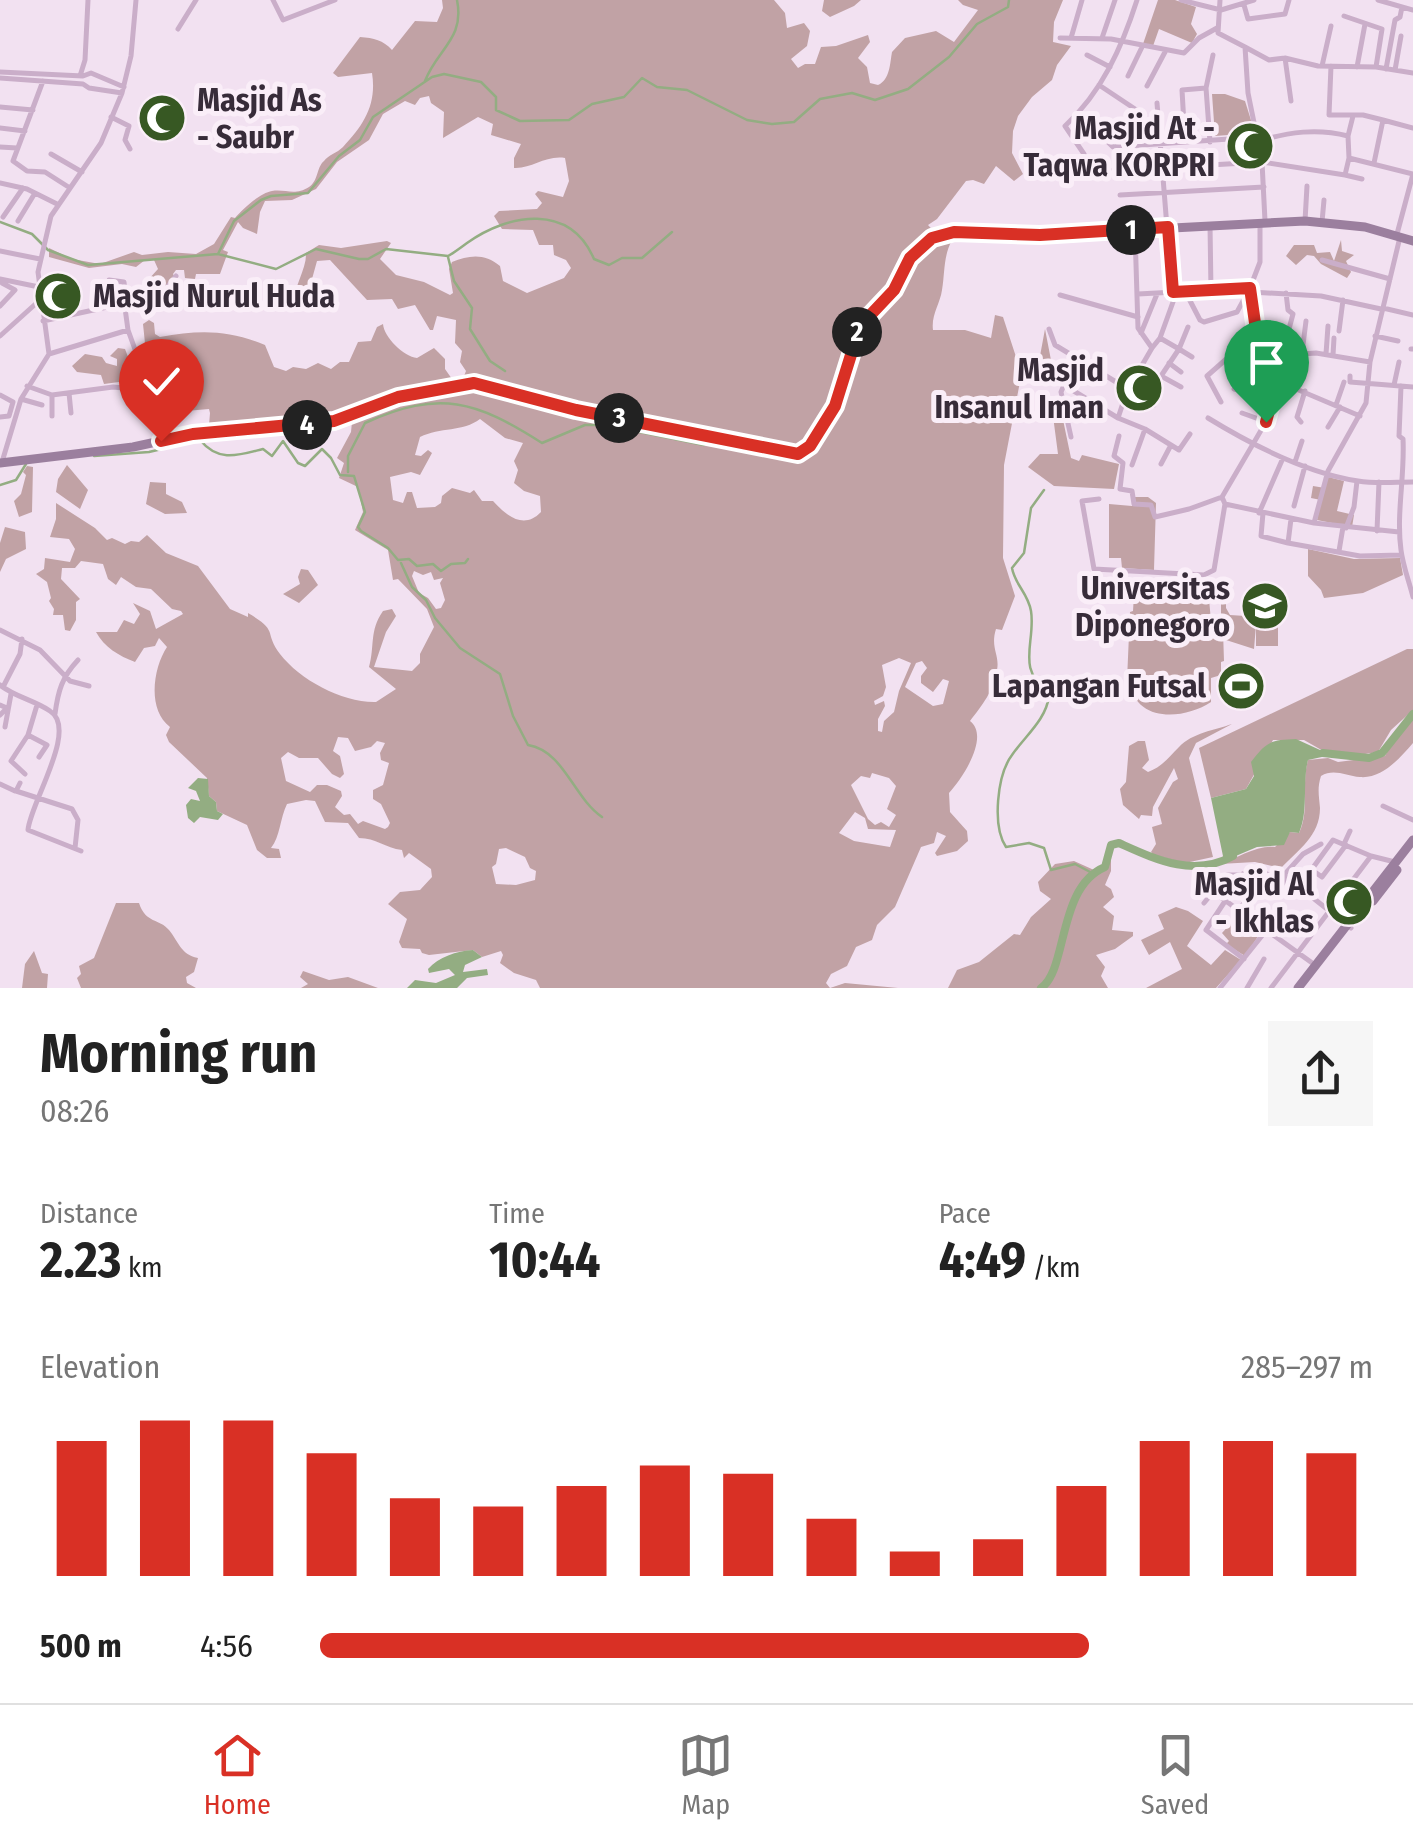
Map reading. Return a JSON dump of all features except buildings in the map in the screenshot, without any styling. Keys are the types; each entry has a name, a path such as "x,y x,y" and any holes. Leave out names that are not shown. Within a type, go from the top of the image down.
{"main road":[{"path":"1,463 133,448 193,434 334,421 398,397 474,383 576,410 798,454 810,446 835,406 860,326 894,290 910,258 932,238 954,232 1040,235 1306,221 1365,227 1413,241"},
{"path":"1301,988 1395,862 1413,844"},
{"path":"1348,926 1413,844"}],"street":[{"path":"81,80 86,60 88,0"},
{"path":"1,463 21,398 48,354 40,299 40,259 57,204 102,143 123,90 136,0"},
{"path":"178,29 196,0"},
{"path":"273,0 281,19 335,0"},
{"path":"1072,38 1082,0"},
{"path":"1102,38 1115,0"},
{"path":"1084,154 1065,127 1079,114 1110,67 1138,0"},
{"path":"1181,0 1221,10 1254,0"},
{"path":"1220,0 1218,33 1269,60 1285,58 1322,66 1413,72"},
{"path":"1244,5 1248,19 1271,18 1285,14 1288,0"},
{"path":"1378,0 1413,10"},
{"path":"1386,69 1395,20 1400,18 1402,7"},
{"path":"1344,16 1382,31 1376,67"},
{"path":"1357,67 1365,24"},
{"path":"1322,66 1330,26"},
{"path":"1060,38 1102,38 1165,52 1187,52 1199,38 1217,28"},
{"path":"1395,70 1401,36"},
{"path":"1128,76 1144,46"},
{"path":"1186,292 1204,322 1236,312 1250,290 1260,262 1264,187 1244,48"},
{"path":"1147,86 1165,52"},
{"path":"1087,55 1110,67"},
{"path":"1210,142 1206,88 1213,55"},
{"path":"1285,58 1291,101"},
{"path":"1331,66 1329,115 1383,120 1413,128"},
{"path":"0,75 81,80 94,73 123,90"},
{"path":"0,75 43,81 56,78"},
{"path":"81,80 87,88 123,90"},
{"path":"43,81 14,163 28,171 45,172 70,188"},
{"path":"1099,85 1141,117 1158,120"},
{"path":"1172,93 1206,88"},
{"path":"1182,90 1186,142"},
{"path":"1118,418 1126,391 1160,338 1172,311 1157,103"},
{"path":"0,107 34,110"},
{"path":"1079,114 1113,147 1259,139 1292,132 1348,136"},
{"path":"1345,175 1352,116"},
{"path":"111,117 128,126 125,142 130,149"},
{"path":"1374,162 1383,120"},
{"path":"0,128 25,131"},
{"path":"0,147 18,148"},
{"path":"52,154 82,172"},
{"path":"1314,523 1328,472 1366,403 1375,336 1413,174 1349,158"},
{"path":"1106,171 1262,162 1362,179"},
{"path":"0,184 24,188 57,204"},
{"path":"1306,221 1307,186"},
{"path":"1120,195 1264,187"},
{"path":"3,218 24,188"},
{"path":"18,222 34,193"},
{"path":"1322,222 1324,200"},
{"path":"1210,225 1211,291"},
{"path":"1135,229 1139,331 1152,348"},
{"path":"0,251 40,259"},
{"path":"1322,260 1390,280"},
{"path":"44,321 152,297 165,290 176,276"},
{"path":"0,280 39,287"},
{"path":"0,280 14,289 1,305"},
{"path":"109,280 124,282 128,330 137,355"},
{"path":"1250,290 1254,325 1272,356 1266,421"},
{"path":"1138,294 1250,290 1344,300 1413,315"},
{"path":"1139,331 1156,294"},
{"path":"1282,355 1293,314 1288,310 1286,294"},
{"path":"1060,295 1138,318"},
{"path":"0,336 40,299"},
{"path":"1339,331 1344,300"},
{"path":"1302,353 1306,321"},
{"path":"1328,326 1329,355"},
{"path":"1049,328 1055,345 1154,405"},
{"path":"1182,387 1162,376 1188,328"},
{"path":"48,354 128,330"},
{"path":"1221,402 1207,376 1260,336"},
{"path":"1375,336 1398,341"},
{"path":"1160,338 1192,357"},
{"path":"1329,355 1334,338"},
{"path":"1272,356 1302,353 1370,362"},
{"path":"1398,362 1403,439 1399,532 1413,596"},
{"path":"1169,363 1181,372"},
{"path":"1350,376 1350,382 1413,388"},
{"path":"1268,377 1360,416"},
{"path":"1328,427 1344,382"},
{"path":"28,386 52,395 113,387 164,392"},
{"path":"1071,437 1063,386 1070,386 1118,418 1171,445 1182,448 1190,434"},
{"path":"1099,499 1082,502 1093,566 1101,572 1211,574 1223,501 1268,411 1263,398 1234,389"},
{"path":"1300,422 1297,416 1305,391"},
{"path":"69,392 71,413"},
{"path":"52,395 52,416"},
{"path":"0,396 13,402 9,416 0,418"},
{"path":"21,398 42,405"},
{"path":"1242,413 1266,421"},
{"path":"1208,418 1254,444 1306,466 1357,481 1413,482"},
{"path":"1132,465 1145,429"},
{"path":"1119,436 1114,456 1123,463 1120,489 1132,491 1134,504 1151,505 1154,517 1223,501 1314,523 1399,532"},
{"path":"1295,462 1302,441"},
{"path":"1161,464 1171,445"},
{"path":"1283,458 1261,513 1261,536 1360,556 1402,555"},
{"path":"1294,506 1306,466"},
{"path":"1338,552 1354,507 1357,481"},
{"path":"1377,531 1379,482"},
{"path":"1288,542 1291,518"},
{"path":"2,633 40,650 77,685 89,686"},
{"path":"22,639 20,654 2,686 55,714"},
{"path":"0,784 16,791 38,798 72,809 78,820 78,850 28,830 38,798 57,747 60,731 55,714 64,676 78,660"},
{"path":"0,715 11,694"},
{"path":"25,774 11,762 28,736 37,705"},
{"path":"3,707 4,727"},
{"path":"28,736 57,747"},
{"path":"39,757 47,745"},
{"path":"16,791 20,783"},
{"path":"1383,806 1413,820"},
{"path":"1312,870 1322,877 1345,845 1350,831"},
{"path":"1299,887 1333,840 1395,862"},
{"path":"1272,898 1303,854 1321,844"},
{"path":"1270,988 1371,856"},
{"path":"1204,902 1224,877 1258,873 1285,876 1348,926"},
{"path":"1243,874 1206,930 1244,958"},
{"path":"1239,910 1266,874"},
{"path":"1212,891 1317,967"},
{"path":"1220,988 1266,930"},
{"path":"1247,988 1264,959"}],"shaded area":[{"path":"442,0 774,0 785,13 787,28 804,23 810,31 807,46 791,59 798,68 815,64 821,47 868,35 870,42 858,58 867,67 870,83 878,85 887,75 892,52 905,38 936,31 954,42 978,10 958,0 1063,0 1054,22 1053,42 1071,46 1052,80 1018,116 1013,131 1012,153 1023,174 1014,181 996,166 984,184 966,181 928,225 941,239 952,240 933,330 965,330 991,338 995,315 1003,317 1019,366 1023,366 1004,465 1003,558 1015,596 1002,630 996,629 998,665 993,684 970,721 977,736 976,746 967,768 949,793 950,812 967,831 968,841 957,851 937,856 935,853 946,836 937,832 934,843 921,847 895,907 877,925 872,940 856,947 847,966 831,974 826,983 830,988 540,988 536,980 514,973 500,963 501,951 482,957 473,950 429,955 420,949 402,948 399,942 407,919 388,904 400,892 420,890 432,877 431,869 409,853 404,858 402,850 359,838 348,823 325,822 315,801 306,800 287,804 271,848 279,849 281,858 267,858 257,850 247,825 217,811 216,802 209,796 207,778 169,742 166,735 170,727 155,700 158,666 167,647 159,638 155,646 144,648 135,662 112,650 96,632 117,632 124,620 134,624 140,614 133,603 150,611 156,629 183,614 181,611 172,609 151,589 136,587 121,577 116,585 108,579 103,564 81,561 75,568 62,568 61,579 80,599 76,602 76,620 70,631 65,630 63,615 53,615 47,582 36,574 44,569 45,558 70,562 75,549 69,539 50,537 56,503 107,540 112,538 125,544 139,542 147,535 166,553 198,566 230,609 248,617 248,613 264,624 289,664 310,681 336,694 376,702 396,689 369,667 374,632 383,611 392,609 396,616 374,667 412,671 420,663 420,654 434,627 427,609 398,579 393,580 388,550 355,530 363,512 358,487 339,478 344,463 337,458 352,422 321,429 219,439 208,437 209,409 174,412 175,433 155,439 151,395 163,394 164,389 119,382 104,384 101,375 77,372 72,366 85,354 102,357 106,363 117,366 117,359 110,356 118,348 125,349 130,362 138,361 146,353 143,324 149,320 160,337 212,332 265,345 274,367 286,371 318,363 331,369 340,362 349,362 358,342 371,341 377,327 383,324 401,350 417,358 434,348 445,359 445,369 452,379 462,381 466,371 460,362 462,351 455,343 456,320 437,316 430,330 415,305 398,309 392,299 367,300 330,260 317,261 307,297 294,312 306,253 319,245 341,248 387,241 391,243 380,259 396,275 424,282 450,295 452,262 483,257 500,266 503,281 527,293 564,278 571,268 566,260 554,255 553,245 539,245 533,230 502,229 494,216 499,211 537,209 542,203 535,194 538,191 563,197 569,181 565,158 514,168 521,144 491,135 493,124 478,117 443,138 444,112 431,103 429,96 420,98 415,105 405,101 383,114 369,140 337,162 316,189 292,200 265,201 257,234 238,222 223,250 228,252 220,274 196,274 195,279 185,278 184,270 176,270 176,279 161,294 148,280 158,269 154,260 145,260 136,267 122,264 89,268 49,257 49,248 72,259 100,264 134,252 196,254 214,244 231,217 235,218 262,195 309,187 321,164 357,131 373,95 372,73 338,77 333,73 360,37 378,40 392,50 415,21 437,22","holes":["480,419 505,438 523,443 514,461 518,470 514,483 540,496 541,512 534,518 515,518 493,501 482,501 474,490 470,493 452,488 435,507 417,508 412,492 407,492 403,503 393,500 390,477 411,472 420,475 432,453 428,450 421,456 415,455 420,437","414,571 423,575 431,572 434,580 443,578 440,583 445,600 441,608 436,609 419,593 412,576","899,658 911,663 894,712 884,721 882,732 878,731 878,719 884,701 875,705 874,701 883,696 886,687 882,665","922,661 927,668 921,683 933,692 943,679 949,681 943,704 933,706 905,687 916,663","338,737 348,738 355,751 377,741 385,743 381,760 389,763 383,785 373,790 373,799 381,804 390,823 385,829 363,821 358,824 350,814 344,815 335,807 341,791 317,785 310,792 286,781 281,758 288,752 299,758 318,758 340,778 344,774 340,756 333,751","872,773 889,778 896,786 887,809 896,815 889,827 881,822 875,825 868,819 851,785 861,776 870,778","855,812 865,818 868,829 896,830 890,847 854,841 839,833","506,848 525,857 536,871 535,880 516,885 496,884 492,867 499,849"]},
{"path":"824,0 861,0 830,17 822,11"},
{"path":"1158,0 1175,0 1196,7 1191,24 1197,34 1192,43 1159,29 1153,46 1143,44"},
{"path":"1212,94 1245,101 1255,133 1215,136"},
{"path":"1341,240 1342,251 1354,255 1346,261 1351,272 1347,278 1314,256 1307,255 1296,265 1286,256 1294,245 1314,245 1317,253 1330,252 1334,261"},
{"path":"1045,329 1055,381 1048,381 1040,356"},
{"path":"1062,415 1071,458 1079,461 1082,455 1119,464 1114,489 1054,486 1028,467 1040,454 1058,454 1053,416"},
{"path":"67,465 88,490 80,509 56,492 58,479"},
{"path":"27,466 33,467 32,512 19,517 14,501 21,494"},
{"path":"1328,477 1344,481 1337,511 1354,515 1352,527 1317,520 1321,500 1311,498 1313,486 1325,488"},
{"path":"150,482 166,483 166,494 182,502 187,513 165,514 146,504"},
{"path":"1133,497 1148,497 1156,503 1154,570 1122,568 1121,558 1109,558 1109,504 1132,506"},
{"path":"5,527 25,532 26,549 6,559 0,572 0,543"},
{"path":"1308,549 1354,559 1400,558 1403,575 1363,593 1324,598 1308,576"},
{"path":"301,569 308,570 318,585 299,603 283,594 300,584"},
{"path":"1215,582 1226,587 1230,615 1278,618 1278,646 1256,646 1256,625 1254,649 1226,640 1223,631 1224,661 1221,675 1211,678 1211,702 1175,714 1150,711 1141,705 1127,680 1134,595 1163,585 1191,589 1209,599 1211,621 1221,625 1221,603"},
{"path":"1413,649 1413,710 1391,730 1378,752 1352,756 1325,752 1304,740 1273,740 1246,789 1211,798 1199,748"},
{"path":"1413,718 1413,743 1383,771 1368,777 1335,773 1321,776 1316,827 1281,868 1255,862 1220,864 1253,850 1275,847 1290,832 1299,833 1308,760 1328,758 1338,762 1385,756 1397,734"},
{"path":"1232,724 1196,743 1189,758 1213,857 1185,863 1154,855 1152,827 1162,824 1158,808 1178,779 1174,768 1152,816 1141,815 1139,819 1123,805 1120,789 1126,782 1129,746 1145,741 1149,760 1142,768 1148,772 1190,738"},
{"path":"1296,739 1331,755 1308,760 1299,833 1290,832 1284,845 1257,847 1224,861 1211,798 1246,789 1254,776 1251,762 1261,750 1275,741"},
{"path":"198,778 208,779 209,796 223,814 218,820 200,817 194,823 188,818 186,805 191,799 200,801 196,791 188,788"},
{"path":"1111,859 1105,885 1114,897 1103,907 1114,916 1112,930 1133,932 1133,936 1115,949 1096,955 1105,967 1101,976 1108,988 948,988 957,970 979,962 1014,934 1020,935 1031,917 1051,899 1040,891 1038,882 1055,864 1074,861 1094,870"},
{"path":"116,903 139,903 149,918 169,930 184,951 198,958 194,972 186,977 187,983 196,988 81,988 77,978 81,974 79,966 94,958"},
{"path":"1176,907 1203,921 1187,946 1211,965 1225,950 1241,960 1216,988 1146,988 1182,969 1170,942 1149,955 1141,940 1164,929 1158,915"},
{"path":"1233,921 1249,934 1253,930 1259,935 1245,956 1226,944 1229,941 1222,933"},
{"path":"473,950 482,957 465,965 463,972 487,969 488,975 467,978 457,988 407,988 415,980 436,983 455,975 449,969 429,973 428,969 448,955"},
{"path":"34,951 42,973 48,974 47,988 22,988 25,964"},
{"path":"303,971 329,980 348,977 378,988 301,988 308,984 300,977"},
{"path":"845,983 898,988 830,988"}],"waterway":[{"path":"425,81 454,34 457,0"},
{"path":"218,254 234,221 271,196 308,193 339,156 360,140 373,117 432,77 444,74 481,82 496,97 496,110 520,121 569,120 592,104 624,97 642,78 657,87 687,90 747,120 794,122 820,99 852,93 875,100 908,89 949,57 977,24 1008,7 1009,0"},
{"path":"0,222 32,234 48,250 88,265 218,254 276,269 316,249 359,259 368,259 386,249 448,256 501,225 537,219 554,221 570,229 594,259 609,265 622,258 642,258 672,232"},
{"path":"448,257 454,281 472,308 470,329 490,361 505,371"},
{"path":"348,472 348,456 365,423 391,412 437,403 477,409 542,443 585,425 605,425 704,445"},
{"path":"94,456 149,452 200,440 222,455 263,449 272,456 283,441 298,463 305,466 322,449 340,475 354,476 365,512 358,527 398,560 409,559 417,566 433,564 441,571 468,559"},
{"path":"0,485 16,480 26,464"},
{"path":"1044,490 1031,508 1024,553 1012,568 1031,611 1030,665 1049,696 1039,720 1007,764 998,801 999,827 1006,847 1029,843 1044,848 1051,870 1075,864 1094,874"},
{"path":"401,563 412,587 460,648 500,674 513,716 528,745 551,756 602,817"},
{"path":"1323,753 1369,758 1382,753 1413,714"},
{"path":"1041,988 1056,964 1079,892 1090,877 1105,867 1111,845 1119,843 1160,860 1189,866 1203,866 1233,856"}],"place":[{"name":"Masjid As - Saubr","path":"162,118"},
{"name":"Masjid At - Taqwa KORPRI","path":"1250,146"},
{"name":"Masjid Nurul Huda","path":"58,296"},
{"name":"Masjid Insanul Iman","path":"1139,388"},
{"name":"Universitas Diponegoro","path":"1265,606"},
{"name":"Lapangan Futsal","path":"1241,686"},
{"name":"Masjid Al - Ikhlas","path":"1349,902"}],"route":[{"path":"161,441 193,434 320,424 398,397 474,383 576,410 791,454 803,453 839,398 860,326 868,313 894,290 910,258 932,238 954,232 1040,235 1168,227 1173,292 1250,288 1256,330 1272,356 1266,389 1270,415 1266,422"}]}
